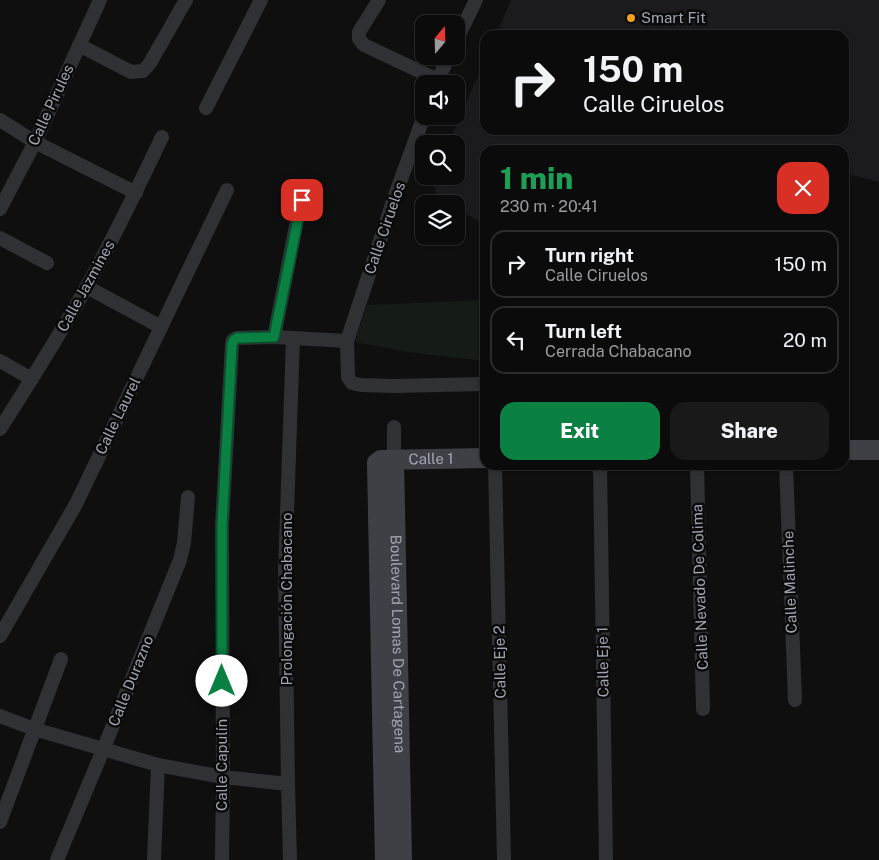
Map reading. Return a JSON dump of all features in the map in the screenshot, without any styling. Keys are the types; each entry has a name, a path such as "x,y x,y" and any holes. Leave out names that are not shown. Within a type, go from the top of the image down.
{"street":[{"name":"Calle Pirules","path":"0,209 35,142 100,0"},
{"path":"79,45 131,72 142,71 150,63 186,0"},
{"path":"206,108 261,0"},
{"path":"379,0 360,32 359,39 364,45 423,75"},
{"path":"465,23 476,0"},
{"path":"0,120 35,142 136,193"},
{"name":"Calle Ciruelos","path":"421,125 393,201 347,341 348,377 352,383 360,385 480,384"},
{"name":"Calle Jazmines","path":"0,429 87,287 136,193 162,137"},
{"name":"Calle Laurel","path":"0,636 76,504 227,190"},
{"path":"302,200 274,337 347,341"},
{"path":"0,238 47,264"},
{"path":"87,287 161,327"},
{"name":"Calle Capulín","path":"222,860 222,526 232,344 237,338 274,337"},
{"name":"Prolongación Chabacano","path":"290,860 286,572 293,338"},
{"path":"0,361 32,379"},
{"name":"Boulevard Lomas De Cartagena","path":"394,427 386,461 391,726 402,860"},
{"path":"849,450 879,450"},
{"name":"Calle 1","path":"386,461 480,458"},
{"name":"Calle Eje 2","path":"496,470 504,860"},
{"name":"Calle Eje 1","path":"600,470 606,860"},
{"name":"Calle Nevado De Colima","path":"697,470 703,709"},
{"name":"Calle Malinche","path":"786,470 795,700"},
{"name":"Calle Durazno","path":"56,860 180,560 184,543 188,497"},
{"path":"0,822 61,659"},
{"path":"0,716 34,729 158,765 223,777 288,784"},
{"name":"Boulevard Lomas De Cartagena","path":"385,860 391,726"},
{"path":"154,860 158,765"}],"shaded area":[{"path":"511,0 879,0 879,182 849,174 849,145 480,145 480,221 465,214 465,195 436,195 435,185 465,185 465,135 452,135 456,125 465,125 465,105 480,71 480,135 849,135 849,30 498,30"},
{"path":"480,300 480,360 414,353 355,342 367,305"}],"place":[{"name":"Smart Fit","path":"631,18"}],"route":[{"path":"222,681 222,526 232,344 237,338 274,337 302,200"}]}
